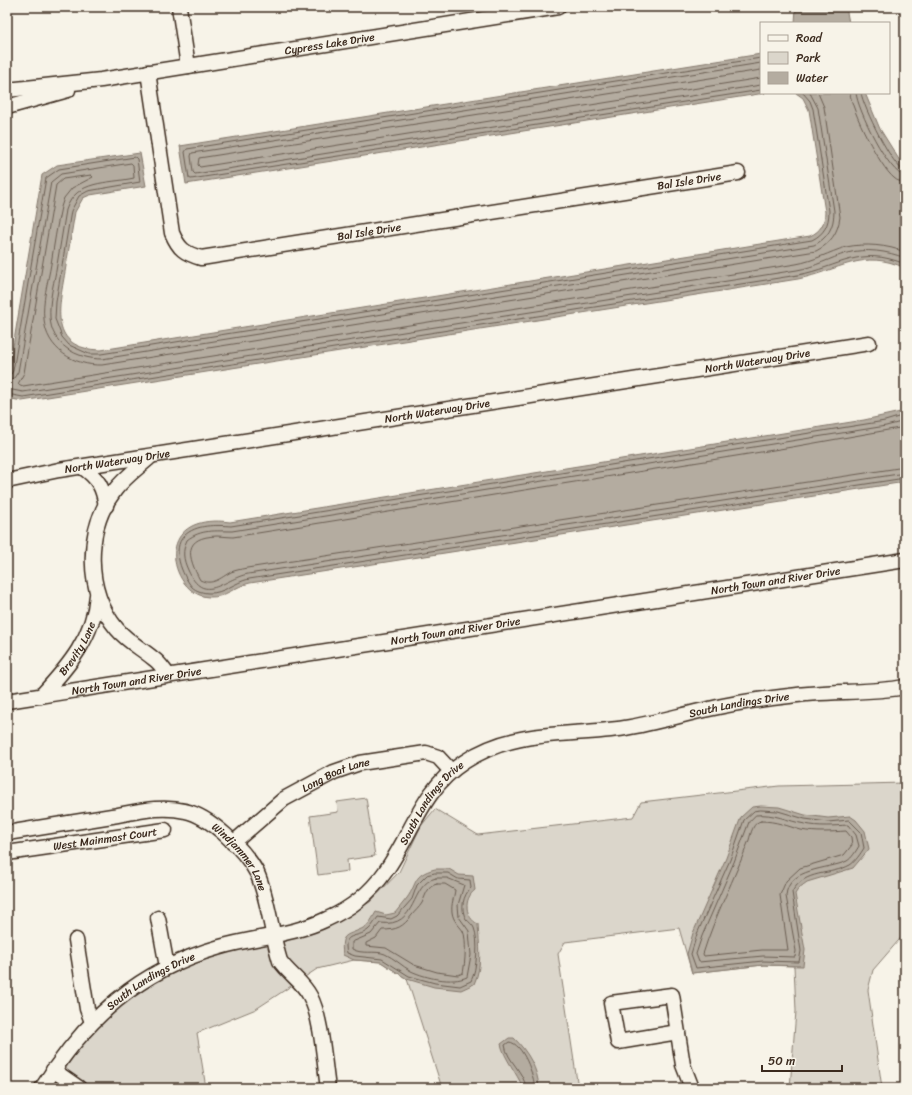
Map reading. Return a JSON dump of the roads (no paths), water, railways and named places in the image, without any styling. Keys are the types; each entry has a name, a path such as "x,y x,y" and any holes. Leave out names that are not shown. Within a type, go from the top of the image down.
{"street":[{"path":"179,7 188,66"},
{"name":"Cypress Lake Drive","path":"7,90 101,80 558,7"},
{"name":"Bal Isle Drive","path":"148,72 172,233 178,245 188,254 201,258 738,173"},
{"name":"Cypress Lake Drive","path":"7,107 101,80"},
{"name":"North Waterway Drive","path":"7,481 82,467 869,343"},
{"name":"Brevity Lane","path":"150,457 125,479 114,492 106,506 96,531 93,548 93,572 97,593 103,607 117,629 133,644 155,659 168,675"},
{"path":"82,467 95,475 104,493 106,506"},
{"name":"North Town and River Drive","path":"7,701 905,560"},
{"name":"Brevity Lane","path":"41,696 82,646 96,611 97,593"},
{"name":"South Landings Drive","path":"42,1088 69,1047 92,1022 130,990 167,967 219,947 298,929 326,920 350,906 371,889 394,858 411,823 441,780 451,771 477,754 492,747 507,742 536,736 624,728 710,709 790,695 878,691 905,688"},
{"name":"Long Boat Lane","path":"233,843 262,816 284,799 348,766 426,753 438,757 451,771"},
{"name":"Windjammer Lane","path":"7,833 159,809 172,809 199,815 212,824 233,843 249,861 261,883 280,961 286,971 304,987 312,1002 320,1033 328,1088"},
{"name":"West Mainmast Court","path":"40,827 44,848"},
{"name":"West Mainmast Court","path":"7,853 165,830"},
{"path":"158,918 167,967"},
{"path":"76,940 88,1009 92,1022"},
{"path":"678,1032 618,1042 611,1003 672,995 678,1032 683,1065 692,1088"},
{"path":"53,1070 80,1088"}],"water":[{"path":"796,7 846,7 849,22 795,22"},
{"path":"760,54 760,94 186,184 180,146"},
{"path":"797,94 865,94 880,129 905,169 905,268 890,262 876,260 863,261 851,263 798,279 22,401 7,398 7,382 42,175 57,165 140,153 146,186 90,195 83,198 75,212 61,299 61,324 65,334 72,342 84,348 101,350 810,236 817,232 822,226 825,212 809,110 803,98"},
{"path":"905,411 905,482 250,583 215,597 196,593 185,584 177,570 175,555 178,541 187,529 204,522 230,522 864,420"},
{"path":"752,807 779,807 805,815 828,818 850,816 856,820 865,831 869,849 853,868 807,882 799,888 795,894 805,950 803,966 763,965 692,973 687,954 693,933 726,858 741,817"},
{"path":"435,869 449,869 459,875 473,876 475,890 469,898 467,908 470,917 478,924 480,947 479,970 474,984 461,990 434,987 407,979 381,962 354,960 343,955 342,947 346,936 366,926 376,912 386,915 395,913 407,898 416,880 422,874"},
{"path":"509,1038 514,1038 528,1055 537,1074 539,1088 523,1088 505,1055 501,1044"}]}
